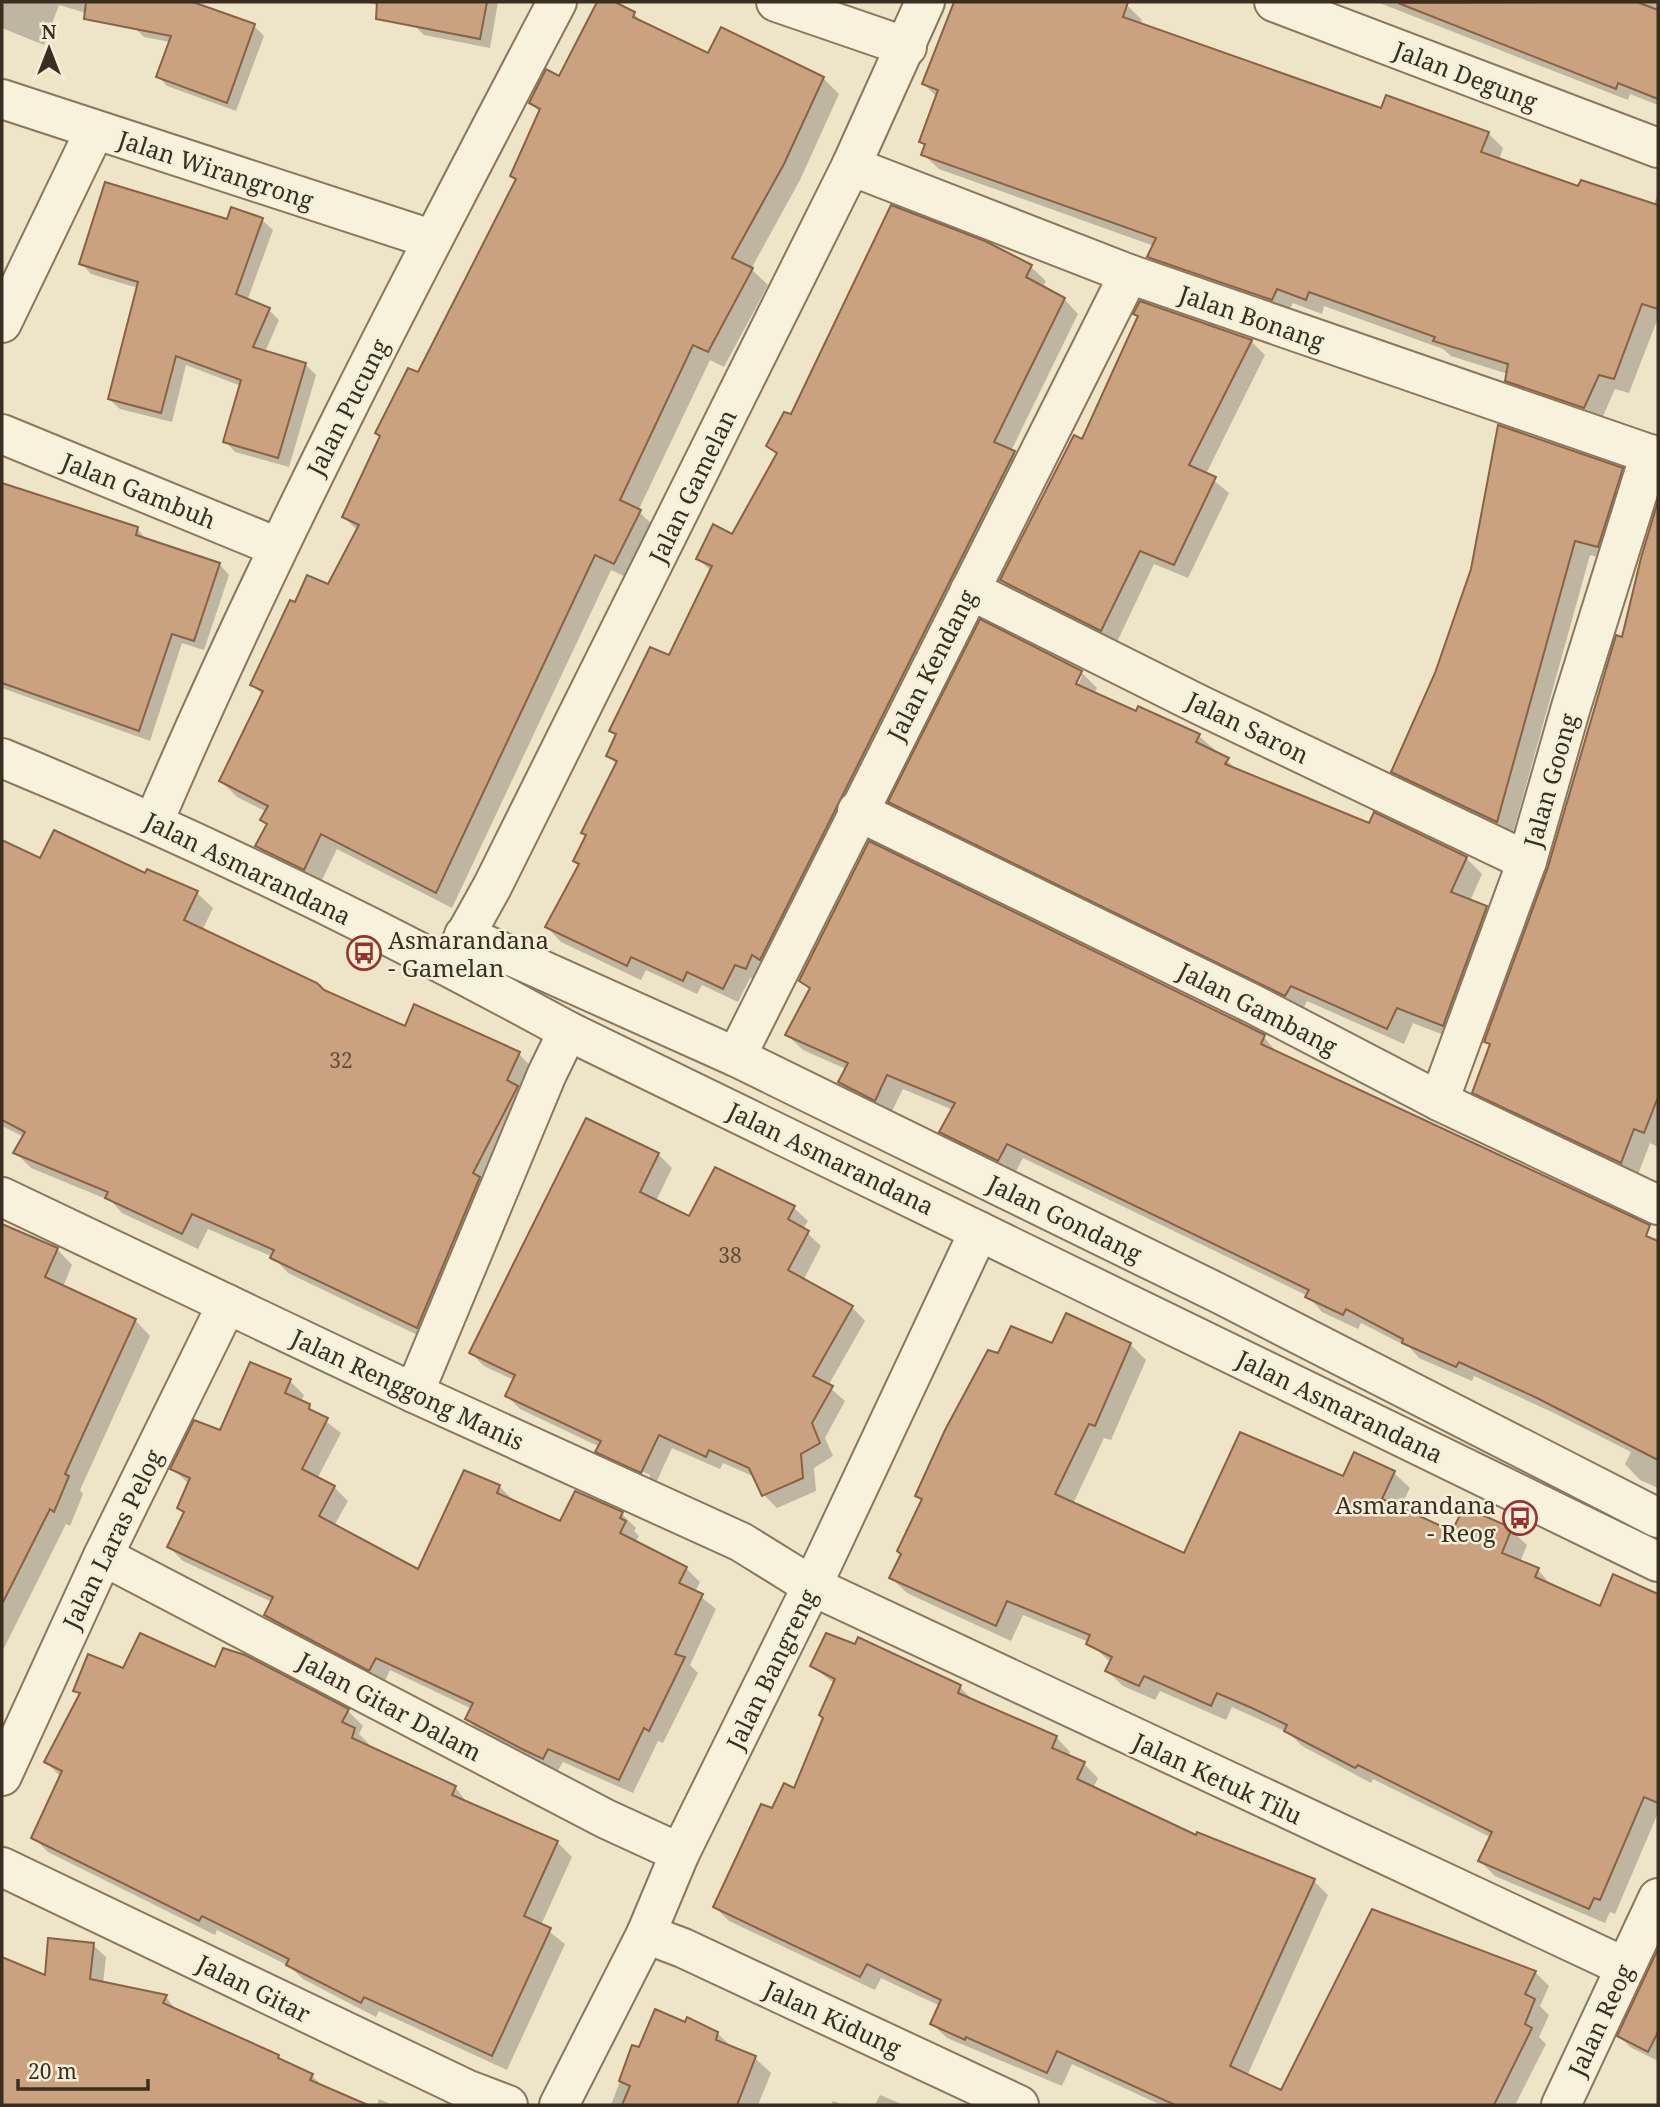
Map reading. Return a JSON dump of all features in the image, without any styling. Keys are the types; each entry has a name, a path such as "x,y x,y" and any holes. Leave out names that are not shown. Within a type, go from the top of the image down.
{"street":[{"name":"Jalan Pucung","path":"154,821 277,547 431,239 557,2"},
{"path":"776,2 907,47"},
{"name":"Jalan Gamelan","path":"456,950 492,887 850,166 907,47 925,2"},
{"name":"Jalan Degung","path":"1274,2 1658,148"},
{"name":"Jalan Wirangrong","path":"2,99 431,239"},
{"path":"2,323 95,130"},
{"name":"Jalan Bonang","path":"850,166 1129,274 1654,455"},
{"name":"Jalan Kendang","path":"736,1057 857,811 1129,274"},
{"name":"Jalan Gambuh","path":"2,434 277,547"},
{"name":"Jalan Goong","path":"1439,1101 1527,861 1570,707 1654,455"},
{"name":"Jalan Saron","path":"970,590 1202,706 1527,861"},
{"name":"Jalan Asmarandana","path":"2,758 456,950 568,1031 1658,1562"},
{"name":"Jalan Gambang","path":"857,811 1251,1003 1439,1101 1657,1199"},
{"name":"Jalan Gondang","path":"456,950 736,1057 1222,1295 1658,1518"},
{"path":"414,1393 547,1074 568,1031"},
{"name":"Jalan Renggong Manis","path":"2,1197 414,1393 741,1542 812,1586"},
{"name":"Jalan Bangreng","path":"559,2105 646,1934 680,1853 812,1586 979,1231"},
{"name":"Jalan Laras Pelog","path":"2,1776 103,1556 227,1304"},
{"name":"Jalan Gitar Dalam","path":"103,1556 594,1813 680,1853"},
{"name":"Jalan Ketuk Tilu","path":"812,1586 1625,1967"},
{"name":"Jalan Gitar","path":"2,1867 466,2089 508,2105"},
{"name":"Jalan Reog","path":"1560,2105 1658,1898"},
{"name":"Jalan Kidung","path":"646,1934 683,1948 1019,2105"}],"building":[{"path":"86,2 193,2 255,24 227,103 156,77 171,36 84,19"},
{"path":"377,2 487,2 480,39 376,19"},
{"path":"597,2 615,2 635,12 633,17 708,53 721,27 824,77 784,164 732,258 753,268 708,352 693,345 620,500 641,510 614,564 595,555 436,893 321,834 304,870 255,846 267,824 260,820 268,806 219,781 263,691 250,685 290,600 295,602 307,575 328,584 359,525 342,517 380,436 375,433 408,368 418,372 516,179 510,176 540,109 529,103 546,69 559,76"},
{"path":"954,2 1128,2 1123,17 1381,108 1386,95 1489,132 1481,152 1578,186 1581,180 1658,205 1658,309 1642,304 1614,379 1599,375 1584,408 1505,381 1508,364 1433,341 1435,337 1309,292 1306,300 1277,289 1272,300 1147,257 1156,238 921,155 925,144 919,142 938,90 922,84"},
{"path":"1637,2 1658,10 1658,99 1618,83 1616,89 1398,3"},
{"path":"105,182 227,219 231,207 263,218 236,294 270,308 253,347 306,363 278,458 223,442 241,380 176,356 161,413 108,399 138,282 79,264"},
{"path":"891,205 985,241 1032,265 1026,277 1065,298 994,442 1015,451 760,960 752,955 746,969 735,965 723,989 687,972 683,981 631,957 627,966 545,927 579,864 573,861 586,835 581,833 617,761 606,756 616,734 609,731 650,647 669,655 712,566 696,559 713,524 732,534 777,453 766,446 784,412 791,414"},
{"path":"1140,301 1252,340 1189,465 1216,477 1174,565 1140,551 1101,631 1000,580 1074,435 1082,439 1138,316 1133,314"},
{"path":"1498,425 1623,468 1598,547 1575,541 1497,822 1391,772 1435,673 1471,569"},
{"path":"2,483 138,527 136,535 220,563 194,641 172,634 139,731 2,683"},
{"path":"1658,501 1658,1097 1644,1133 1634,1129 1621,1163 1472,1093 1490,1044 1484,1042 1548,867 1616,635 1622,637"},
{"path":"980,619 1082,671 1076,684 1136,711 1138,706 1200,734 1196,742 1229,758 1225,764 1369,823 1374,812 1467,857 1451,892 1487,906 1443,1026 1397,1008 1387,1029 1291,986 1285,996 888,802"},
{"path":"54,830 145,873 147,869 198,891 184,920 317,983 324,990 405,1026 414,1004 520,1052 507,1080 518,1086 473,1173 480,1177 417,1328 270,1258 274,1250 192,1214 182,1234 105,1198 108,1192 13,1153 25,1132 2,1120 2,840 40,858"},
{"path":"869,841 1265,1035 1261,1044 1650,1225 1646,1236 1658,1241 1658,1460 1537,1398 1459,1362 1456,1367 1402,1343 1403,1339 1346,1309 1343,1315 1305,1297 1309,1290 1007,1144 998,1161 939,1132 955,1103 887,1075 875,1101 838,1082 848,1063 785,1035 810,988 799,981"},
{"path":"586,1118 659,1153 640,1192 689,1216 715,1167 795,1206 788,1219 809,1231 788,1270 853,1306 813,1376 833,1386 812,1423 820,1443 801,1454 803,1478 762,1496 749,1468 709,1450 706,1457 659,1435 641,1473 595,1452 601,1441 505,1396 515,1375 469,1353"},
{"path":"2,1224 58,1248 45,1277 136,1319 65,1474 69,1476 54,1512 50,1509 2,1604"},
{"path":"1066,1313 1131,1343 1095,1426 1089,1424 1055,1494 1184,1553 1240,1432 1343,1476 1354,1452 1395,1471 1382,1499 1452,1531 1464,1507 1512,1528 1502,1553 1539,1568 1535,1577 1600,1606 1613,1574 1658,1594 1658,1803 1644,1797 1600,1900 1594,1898 1589,1909 1478,1861 1492,1832 1358,1765 1355,1768 1284,1731 1287,1725 1252,1708 1217,1693 1211,1706 1144,1676 1139,1686 1105,1671 1112,1657 1086,1644 1090,1635 1007,1601 996,1626 889,1578 901,1554 897,1551 922,1499 915,1496 945,1430 988,1350 998,1353 1011,1326 1052,1343"},
{"path":"250,1362 291,1379 285,1393 310,1404 309,1409 328,1418 302,1469 335,1486 319,1516 418,1569 464,1470 500,1485 497,1493 560,1521 575,1491 623,1512 620,1518 626,1521 620,1533 687,1567 679,1583 703,1594 675,1654 685,1657 649,1731 644,1728 619,1780 548,1749 543,1759 524,1750 465,1719 473,1703 376,1658 369,1671 264,1615 273,1597 167,1547 184,1512 177,1508 190,1478 170,1469 194,1420 220,1430"},
{"path":"140,1633 215,1667 223,1648 245,1655 349,1709 342,1722 355,1728 352,1738 456,1786 452,1795 558,1841 524,1916 551,1928 492,2056 364,1997 361,2003 286,1965 289,1959 202,1916 199,1921 31,1838 62,1771 44,1762 80,1693 73,1691 88,1654 123,1668"},
{"path":"826,1633 855,1644 858,1637 961,1685 958,1693 1057,1736 1052,1748 1085,1762 1077,1779 1196,1835 1197,1832 1315,1879 1230,2066 1281,2090 1372,1909 1536,1971 1525,1994 1535,1999 1525,2024 1532,2028 1494,2105 1175,2105 1057,2051 1047,2073 930,2024 941,2000 867,1964 860,1977 713,1907 761,1804 772,1808 784,1783 794,1788 823,1718 819,1715 835,1679 810,1666"},
{"path":"48,1938 94,1943 90,1979 167,1995 163,2003 279,2055 278,2058 313,2074 310,2080 368,2105 2,2105 2,1957 45,1975"},
{"path":"1658,1949 1658,2032 1648,2052 1617,2036"},
{"path":"655,2009 685,2022 687,2017 718,2032 716,2040 756,2056 737,2105 622,2105 630,2086 619,2081 632,2045 639,2047"}],"place":[{"name":"Asmarandana - Gamelan","path":"364,953"},
{"name":"Asmarandana - Reog","path":"1520,1518"}]}
